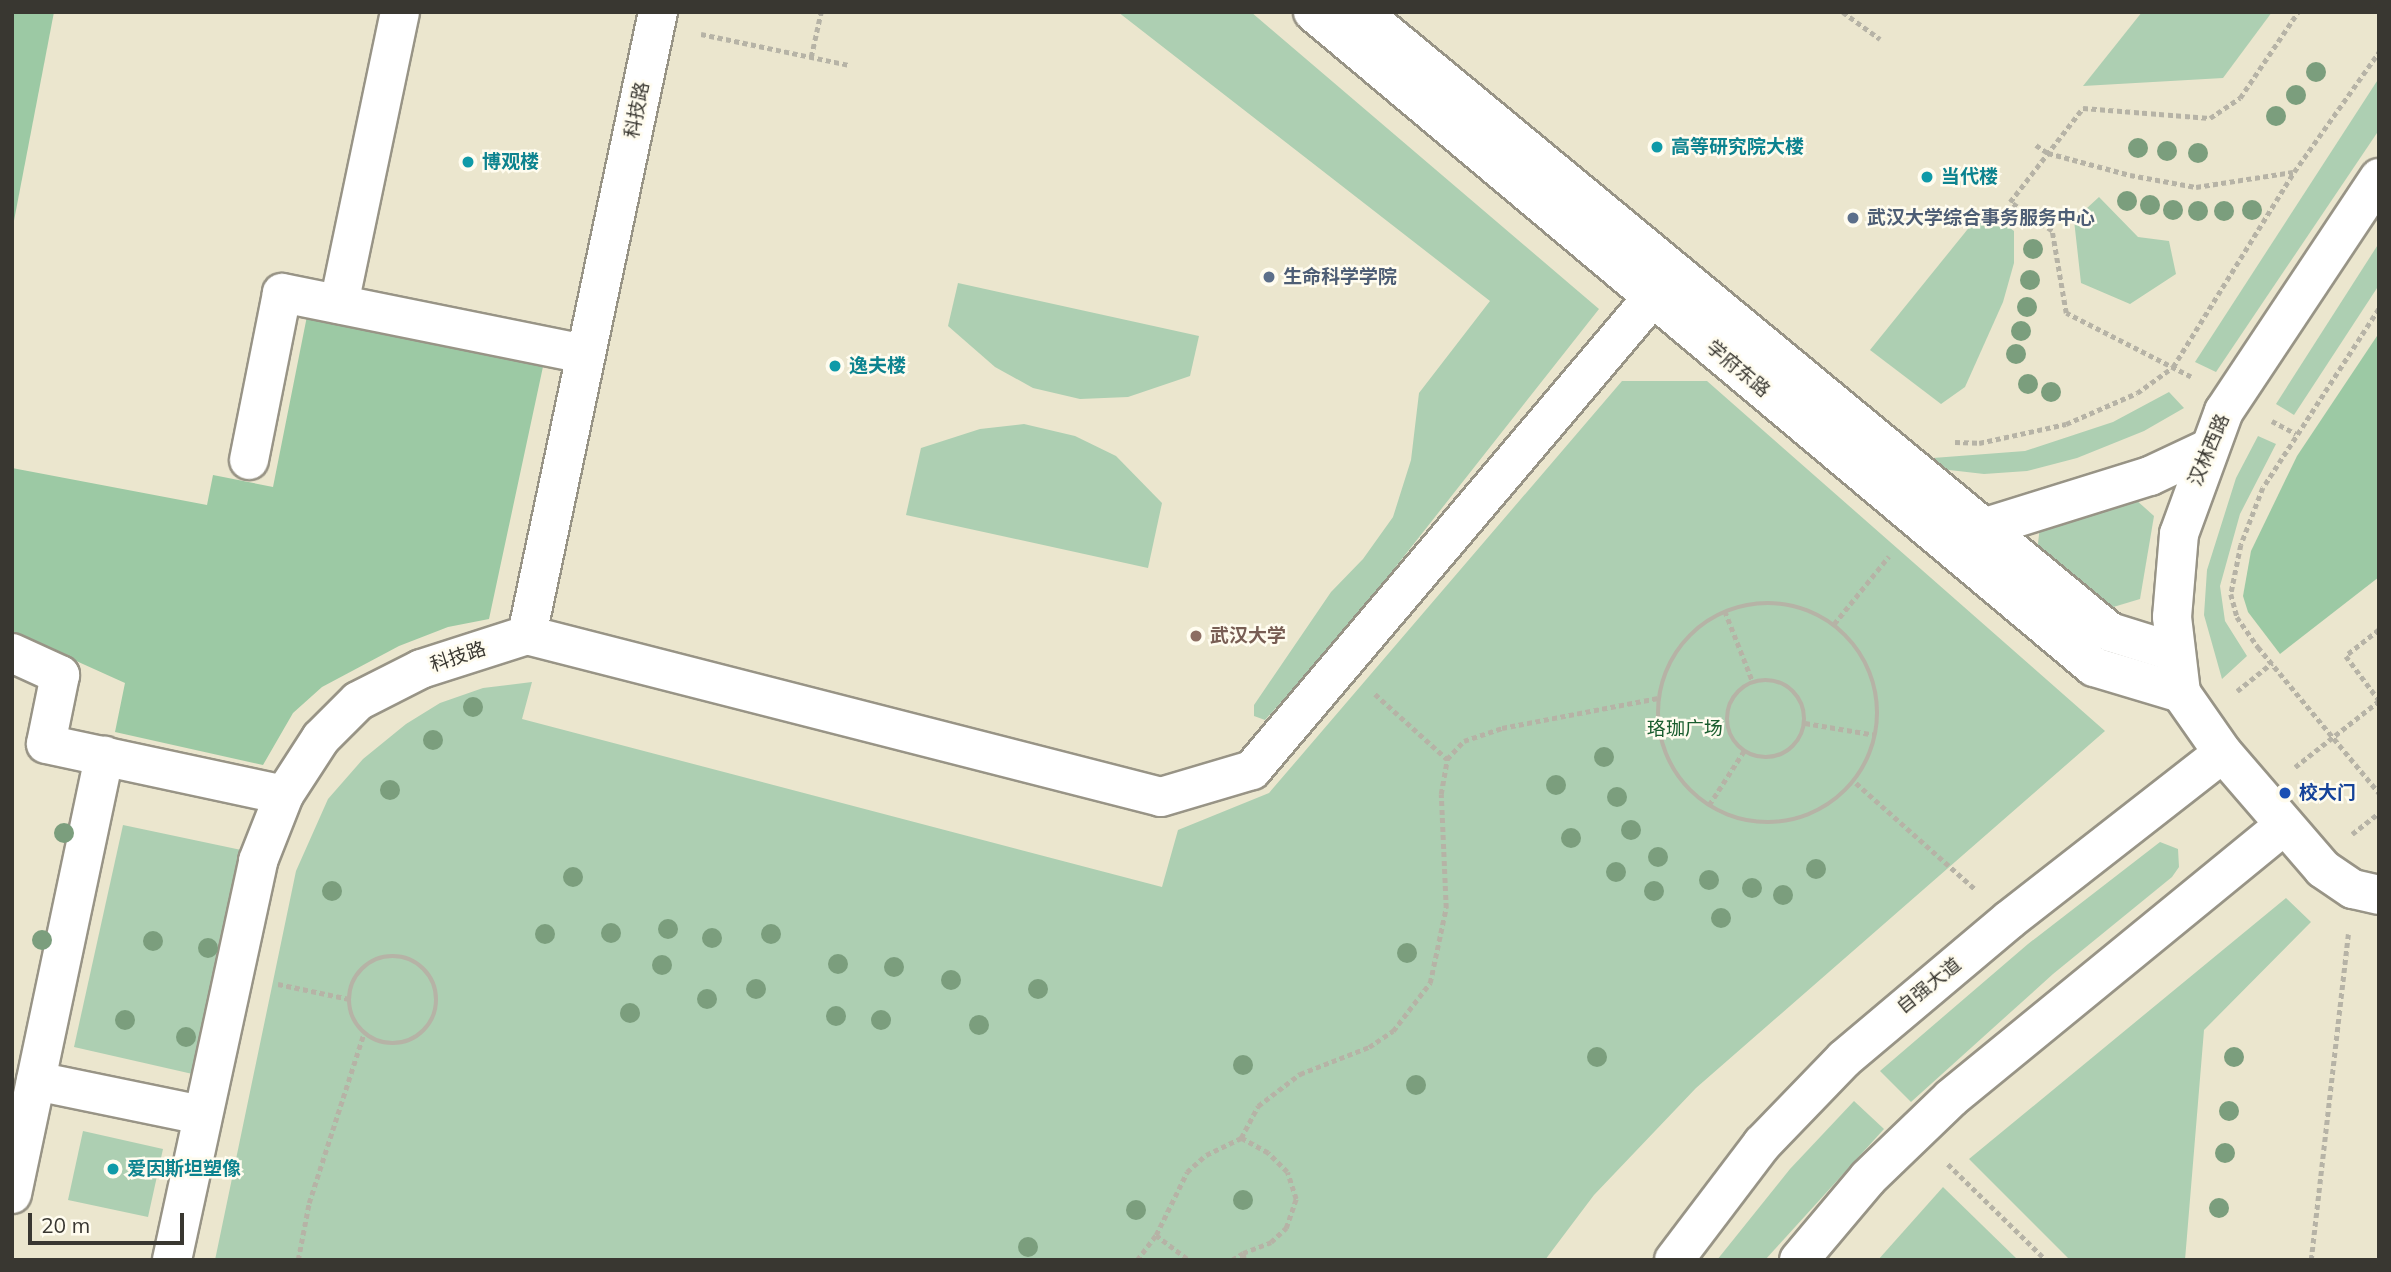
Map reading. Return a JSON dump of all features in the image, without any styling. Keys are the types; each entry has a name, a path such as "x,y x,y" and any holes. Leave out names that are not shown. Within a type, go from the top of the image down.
{"street":[{"path":"339,304 400,12"},
{"name":"学府东路","path":"1313,12 2094,667 2181,693"},
{"name":"学府东路","path":"1361,12 2110,632 2174,652"},
{"name":"科技路","path":"172,1260 231,974 258,861 284,795 321,738 358,701 421,669 527,635 657,18"},
{"name":"汉林西路","path":"2366,892 2323,869 2223,753 2181,693 2174,652 2172,590 2179,534 2207,449 2246,376 2379,177"},
{"path":"249,460 282,293 585,354"},
{"path":"527,635 1161,797 1251,770 1652,298"},
{"path":"1983,528 2150,476 2207,449"},
{"path":"12,653 60,675 46,744 284,795"},
{"name":"自强大道","path":"1674,1260 1787,1115 1877,1028 2009,920 2223,753"},
{"path":"12,1194 104,756"},
{"path":"1799,1260 1868,1178 1951,1098 2284,825"},
{"path":"36,1081 202,1115"}],"path":[{"path":"811,57 821,12"},
{"path":"1843,12 1880,39"},
{"path":"2195,379 2066,313 2052,231 2010,202 2084,108 2210,118 2240,98 2298,12"},
{"path":"657,18 850,65"},
{"path":"1907,464 1928,441 1979,443 2066,424 2137,393 2173,368 2294,172 2379,52"},
{"path":"2036,145 2048,153 2157,182 2196,187 2294,172"},
{"path":"2379,309 2296,434 2250,518 2231,594 2236,617 2379,793"},
{"path":"2267,418 2296,434"},
{"path":"1834,624 1918,520"},
{"path":"1762,602 1800,606 1834,624 1860,650 1876,682 1880,719 1872,754 1856,783 1826,808 1793,821 1757,824 1723,814 1693,794 1671,767 1658,733 1658,698 1669,662 1693,631 1725,611 1762,602"},
{"path":"1725,611 1753,682"},
{"path":"2259,795 2379,700 2346,656 2379,630"},
{"path":"1340,662 1447,759"},
{"path":"2229,698 2272,663"},
{"path":"1777,681 1788,687 1804,706 1805,723 1797,744 1787,752 1762,757 1744,751 1731,737 1728,712 1740,689 1753,682 1777,681"},
{"path":"1137,1260 1156,1234 1195,1163 1241,1138 1269,1094 1300,1074 1369,1047 1393,1031 1430,983 1446,908 1441,794 1447,759 1464,741 1502,728 1658,698"},
{"path":"1805,723 1876,735"},
{"path":"1709,805 1744,751"},
{"path":"1856,783 2009,920"},
{"path":"2345,839 2379,813"},
{"path":"2311,1260 2366,892"},
{"path":"385,957 414,961 434,983 436,1012 419,1036 391,1044 364,1033 355,1023 349,999 360,971 385,957"},
{"path":"231,974 349,999"},
{"path":"298,1260 309,1203 364,1033"},
{"path":"1232,1260 1281,1234 1291,1220 1296,1199 1287,1172 1268,1153 1241,1138"},
{"path":"1946,1162 2046,1260"},
{"path":"1156,1234 1189,1260"},
{"path":"1242,1253 1244,1260"}],"shaded area":[{"name":"武汉大学","path":"12,12 2379,12 2379,1260 12,1260"}],"green space":[{"path":"12,12 54,12 12,231"},
{"path":"1118,12 1251,12 1599,309 1349,626 1265,720 1254,716 1254,705 1331,592 1363,559 1393,517 1411,460 1419,393 1490,301"},
{"path":"2142,12 2272,12 2223,78 2083,86"},
{"path":"2379,78 2379,130 2216,372 2195,362"},
{"path":"2099,197 2138,237 2169,241 2176,274 2130,304 2081,283 2074,220"},
{"path":"1984,209 2014,231 2014,263 2003,302 1965,387 1941,404 1870,350"},
{"path":"2379,243 2379,285 2294,415 2276,404"},
{"path":"958,283 1199,336 1190,376 1128,397 1080,399 1033,388 995,367 948,326"},
{"path":"307,316 544,362 489,619 448,627 399,646 322,687 293,713 263,765 115,732 125,683 12,632 12,468 207,505 213,475 273,487"},
{"path":"2379,333 2379,577 2280,654 2248,612 2243,596 2251,551 2297,456"},
{"name":"珞珈广场","path":"1622,381 1707,381 2105,731 1696,1088 1594,1195 1545,1260 215,1260 296,871 328,799 363,759 406,724 440,703 483,688 532,682 522,719 1162,887 1178,830 1269,793"},
{"path":"2169,392 2184,408 2144,431 2077,458 2027,471 1984,474 1932,468 1933,458 2025,451 2113,422"},
{"path":"1024,424 1075,436 1116,456 1162,503 1148,568 906,515 921,448 980,429"},
{"path":"2258,436 2276,444 2240,514 2220,586 2225,621 2247,656 2222,679 2204,615 2207,570 2236,478"},
{"path":"2135,499 2154,516 2140,599 2110,608 2037,552 2040,526"},
{"path":"123,825 246,851 197,1075 74,1047"},
{"path":"2160,842 2178,849 2179,867 2172,877 2053,974 1911,1102 1880,1071 2028,944"},
{"path":"2286,898 2311,922 2204,1030 2185,1260 2069,1259 1969,1159"},
{"path":"1854,1101 1884,1129 1765,1260 1717,1260 1790,1169"},
{"path":"83,1131 163,1149 148,1217 68,1200"},
{"path":"1943,1187 2018,1260 1878,1260"}],"place":[{"name":"高等研究院大楼","path":"1657,147"},
{"name":"博观楼","path":"468,162"},
{"name":"当代楼","path":"1927,177"},
{"name":"武汉大学综合事务服务中心","path":"1853,218"},
{"name":"生命科学学院","path":"1269,277"},
{"name":"逸夫楼","path":"835,366"},
{"name":"武汉大学","path":"1196,636"},
{"name":"校大门","path":"2285,793"},
{"name":"爱因斯坦塑像","path":"113,1169"}]}
